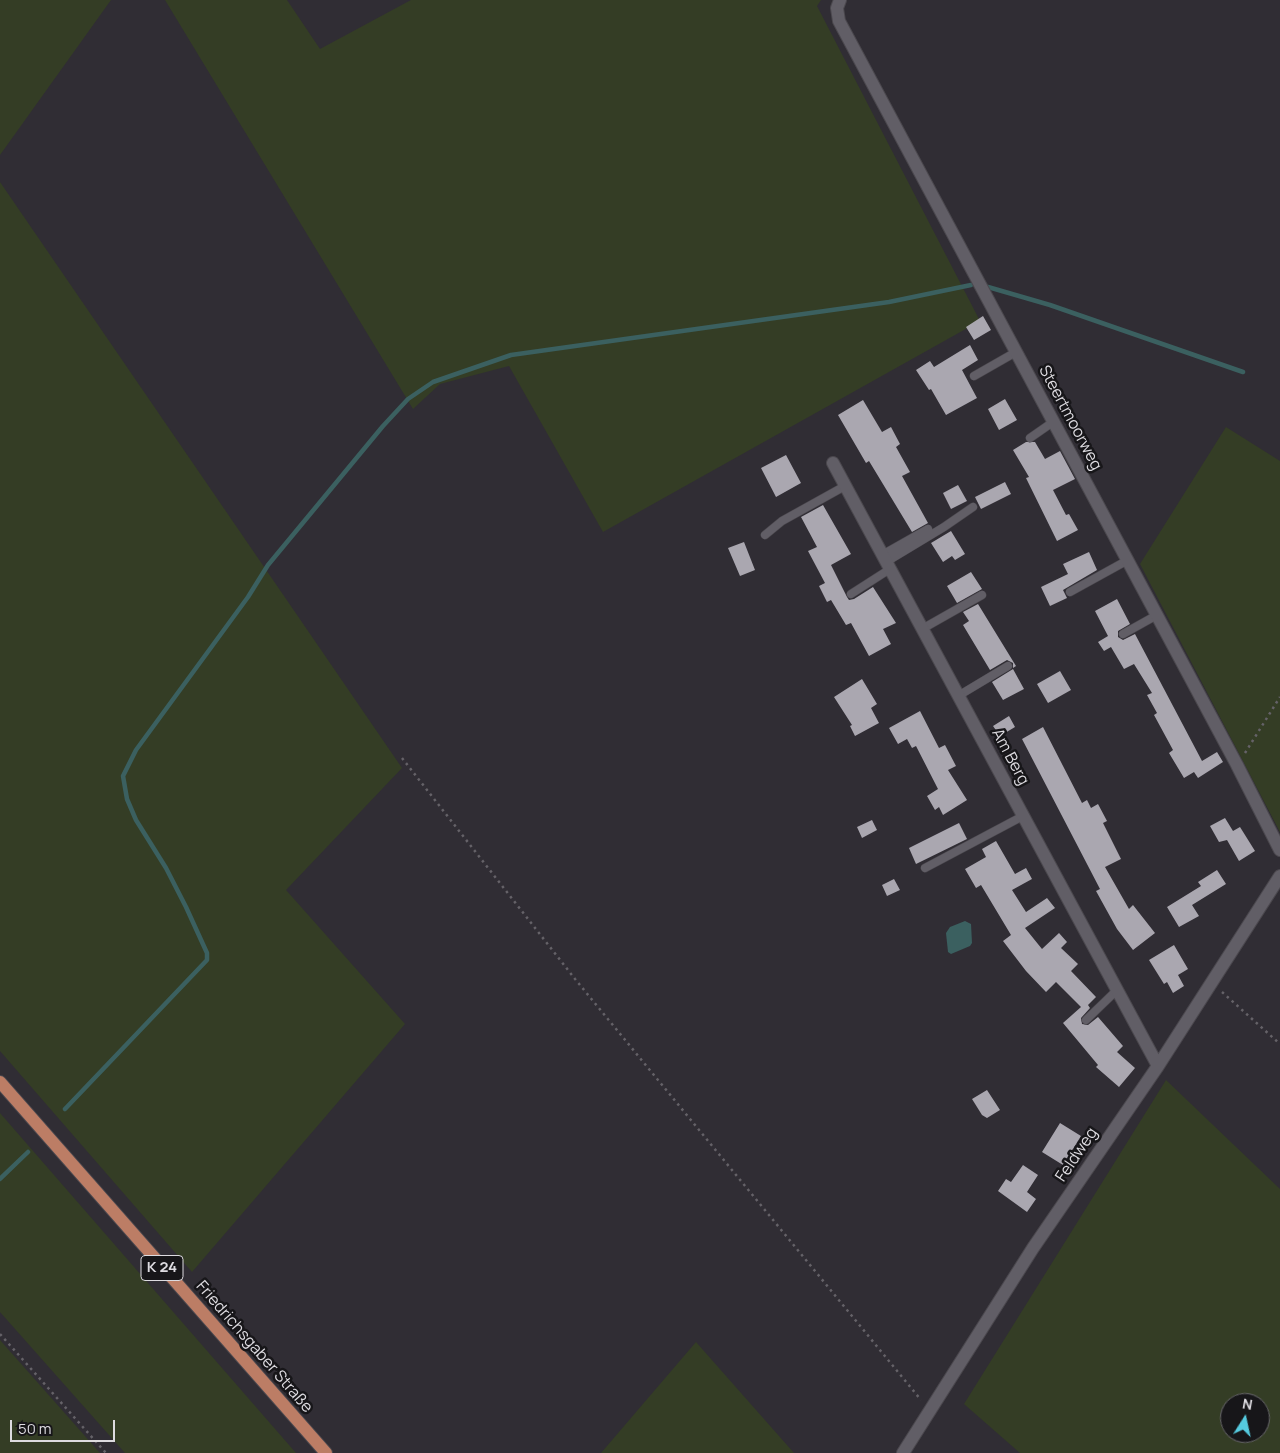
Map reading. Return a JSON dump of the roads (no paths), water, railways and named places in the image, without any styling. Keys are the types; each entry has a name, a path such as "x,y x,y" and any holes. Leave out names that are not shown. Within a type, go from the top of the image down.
{"main road":[{"name":"Friedrichsgaber Straße","path":"0,1082 326,1453"}],"street":[{"name":"Steertmoorweg","path":"840,0 837,8 839,21 1237,764 1280,850"},
{"name":"Am Berg","path":"833,463 1158,1066"},
{"name":"Feldweg","path":"903,1453 1033,1248 1158,1066 1280,876"}],"lane":[{"path":"974,376 1016,352"},
{"path":"1030,438 1053,422"},
{"path":"765,535 782,521 845,486"},
{"path":"886,562 944,528 973,507"},
{"path":"851,594 886,562 928,530"},
{"path":"1070,592 1128,560"},
{"path":"922,628 982,596"},
{"path":"1123,634 1157,615"},
{"path":"958,696 1008,666"},
{"path":"925,868 1023,816"},
{"path":"1086,1020 1116,990"}],"waterway":[{"path":"65,1109 207,960 207,953 186,907 166,868 136,820 127,799 123,776 136,750 248,597 268,565 383,426 408,399 433,382 511,355 889,302 971,285"},
{"path":"988,287 1050,305 1243,372"},
{"path":"0,1179 28,1152"}]}
